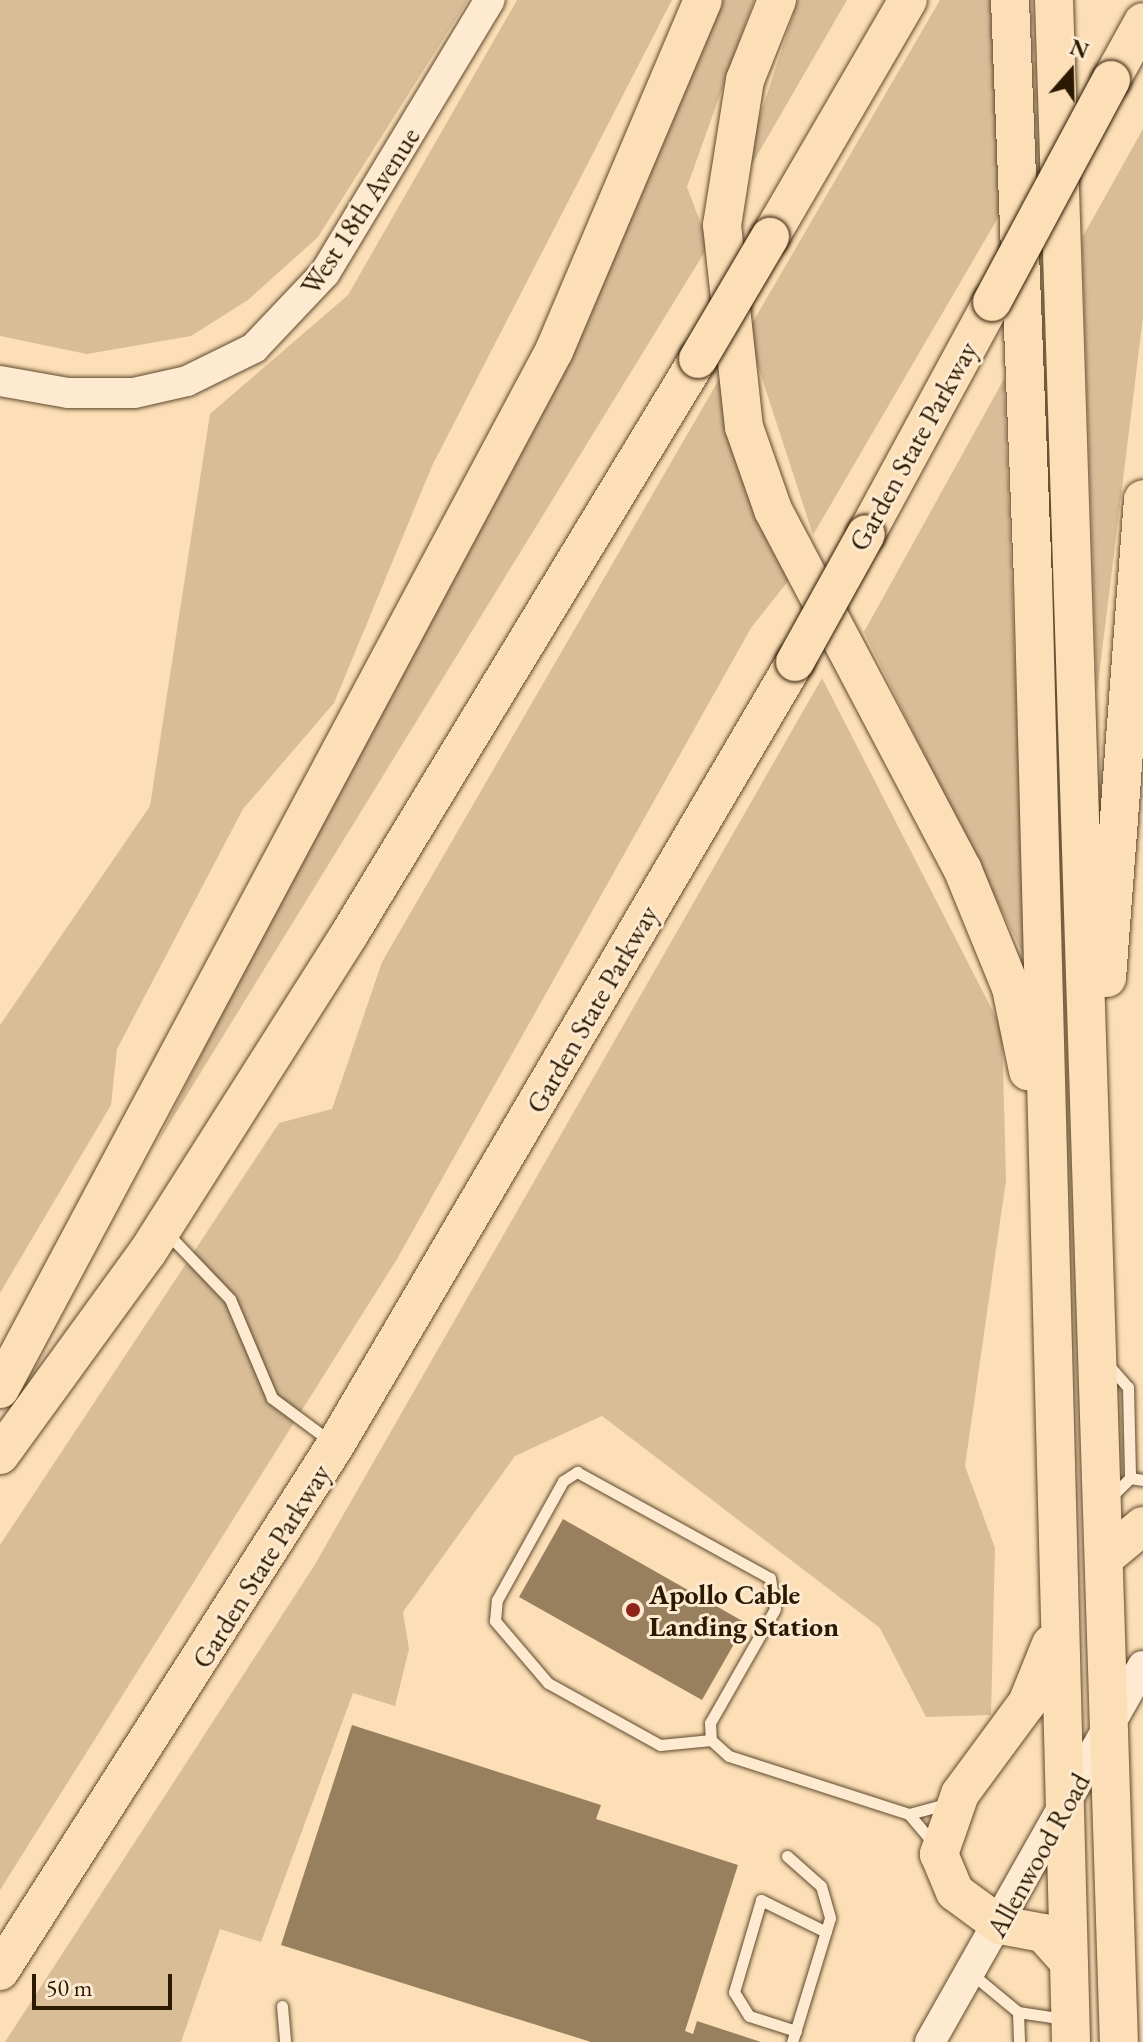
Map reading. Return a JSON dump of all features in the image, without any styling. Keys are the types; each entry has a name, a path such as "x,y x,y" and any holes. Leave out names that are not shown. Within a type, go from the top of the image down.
{"highway":[{"path":"0,1389 554,351 703,0"},
{"path":"777,0 742,93 722,225 744,427 773,510 934,808 1004,967 1026,1058 1045,1213"},
{"path":"0,1455 162,1229 565,586 908,0"},
{"path":"1010,0 1037,704 1055,1634 1070,2030"},
{"path":"1054,0 1102,1358 1127,1486 1109,1554 1126,1609 1113,1716 1119,2042"},
{"name":"Garden State Parkway","path":"0,1971 336,1444 795,662 1143,22"},
{"path":"1095,1140 1143,499"},
{"path":"1109,1554 1143,1526"},
{"path":"1055,1634 1027,1703 956,1802 939,1850 955,1892 1000,1925 1043,1933 1068,1961"}],"street":[{"name":"West 18th Avenue","path":"0,381 68,393 134,393 187,381 254,348 325,273 490,0"},
{"name":"Allenwood Road","path":"930,2042 1000,1925 1143,1666"}],"lane":[{"path":"162,1229 230,1299 272,1398 291,1419 336,1444"},
{"path":"711,1740 660,1745 560,1690 495,1621 497,1600 563,1481 577,1472 770,1578 775,1609 710,1723 711,1740 729,1756 909,1814 956,1802"},
{"path":"909,1814 939,1850"},
{"path":"787,1856 821,1886 830,1918 826,1932 794,2036 749,2016 734,1992 761,1900 826,1932"},
{"path":"971,1974 1018,2012 1070,2030"},
{"path":"282,2006 285,2042"},
{"path":"1018,2012 1019,2042"}],"shaded area":[{"path":"0,0 468,0 318,237 248,300 191,336 87,354 0,336"},
{"path":"517,0 672,0 432,466 334,703 243,809 117,1049 111,1105 0,1293 0,1025 150,806 210,414 348,295"},
{"path":"720,0 754,0 687,187 709,245 155,1147 671,116"},
{"path":"798,0 847,0 734,195"},
{"path":"940,0 990,0 1002,211 813,535 747,332"},
{"path":"1143,129 1143,317 1097,692 1082,238"},
{"path":"721,376 793,575 751,628 397,1259 0,1890 0,1545 279,1123 332,1109 382,962"},
{"path":"1004,379 1026,960 864,632"},
{"path":"822,678 1002,1029 1006,1180 965,1466 995,1548 991,1715 926,1717 880,1628 602,1416 515,1456 403,1612 409,1649 395,1706 353,1693 261,1942 220,1929 181,2042 5,2042 314,1566"}],"building":[{"name":"Apollo Cable Landing Station","path":"563,1519 746,1623 702,1700 519,1597"},
{"path":"352,1725 601,1805 596,1819 738,1865 685,2031 693,2034 697,2021 761,2042 591,2042 281,1945"}],"place":[{"name":"Apollo Cable Landing Station","path":"633,1610"}]}
